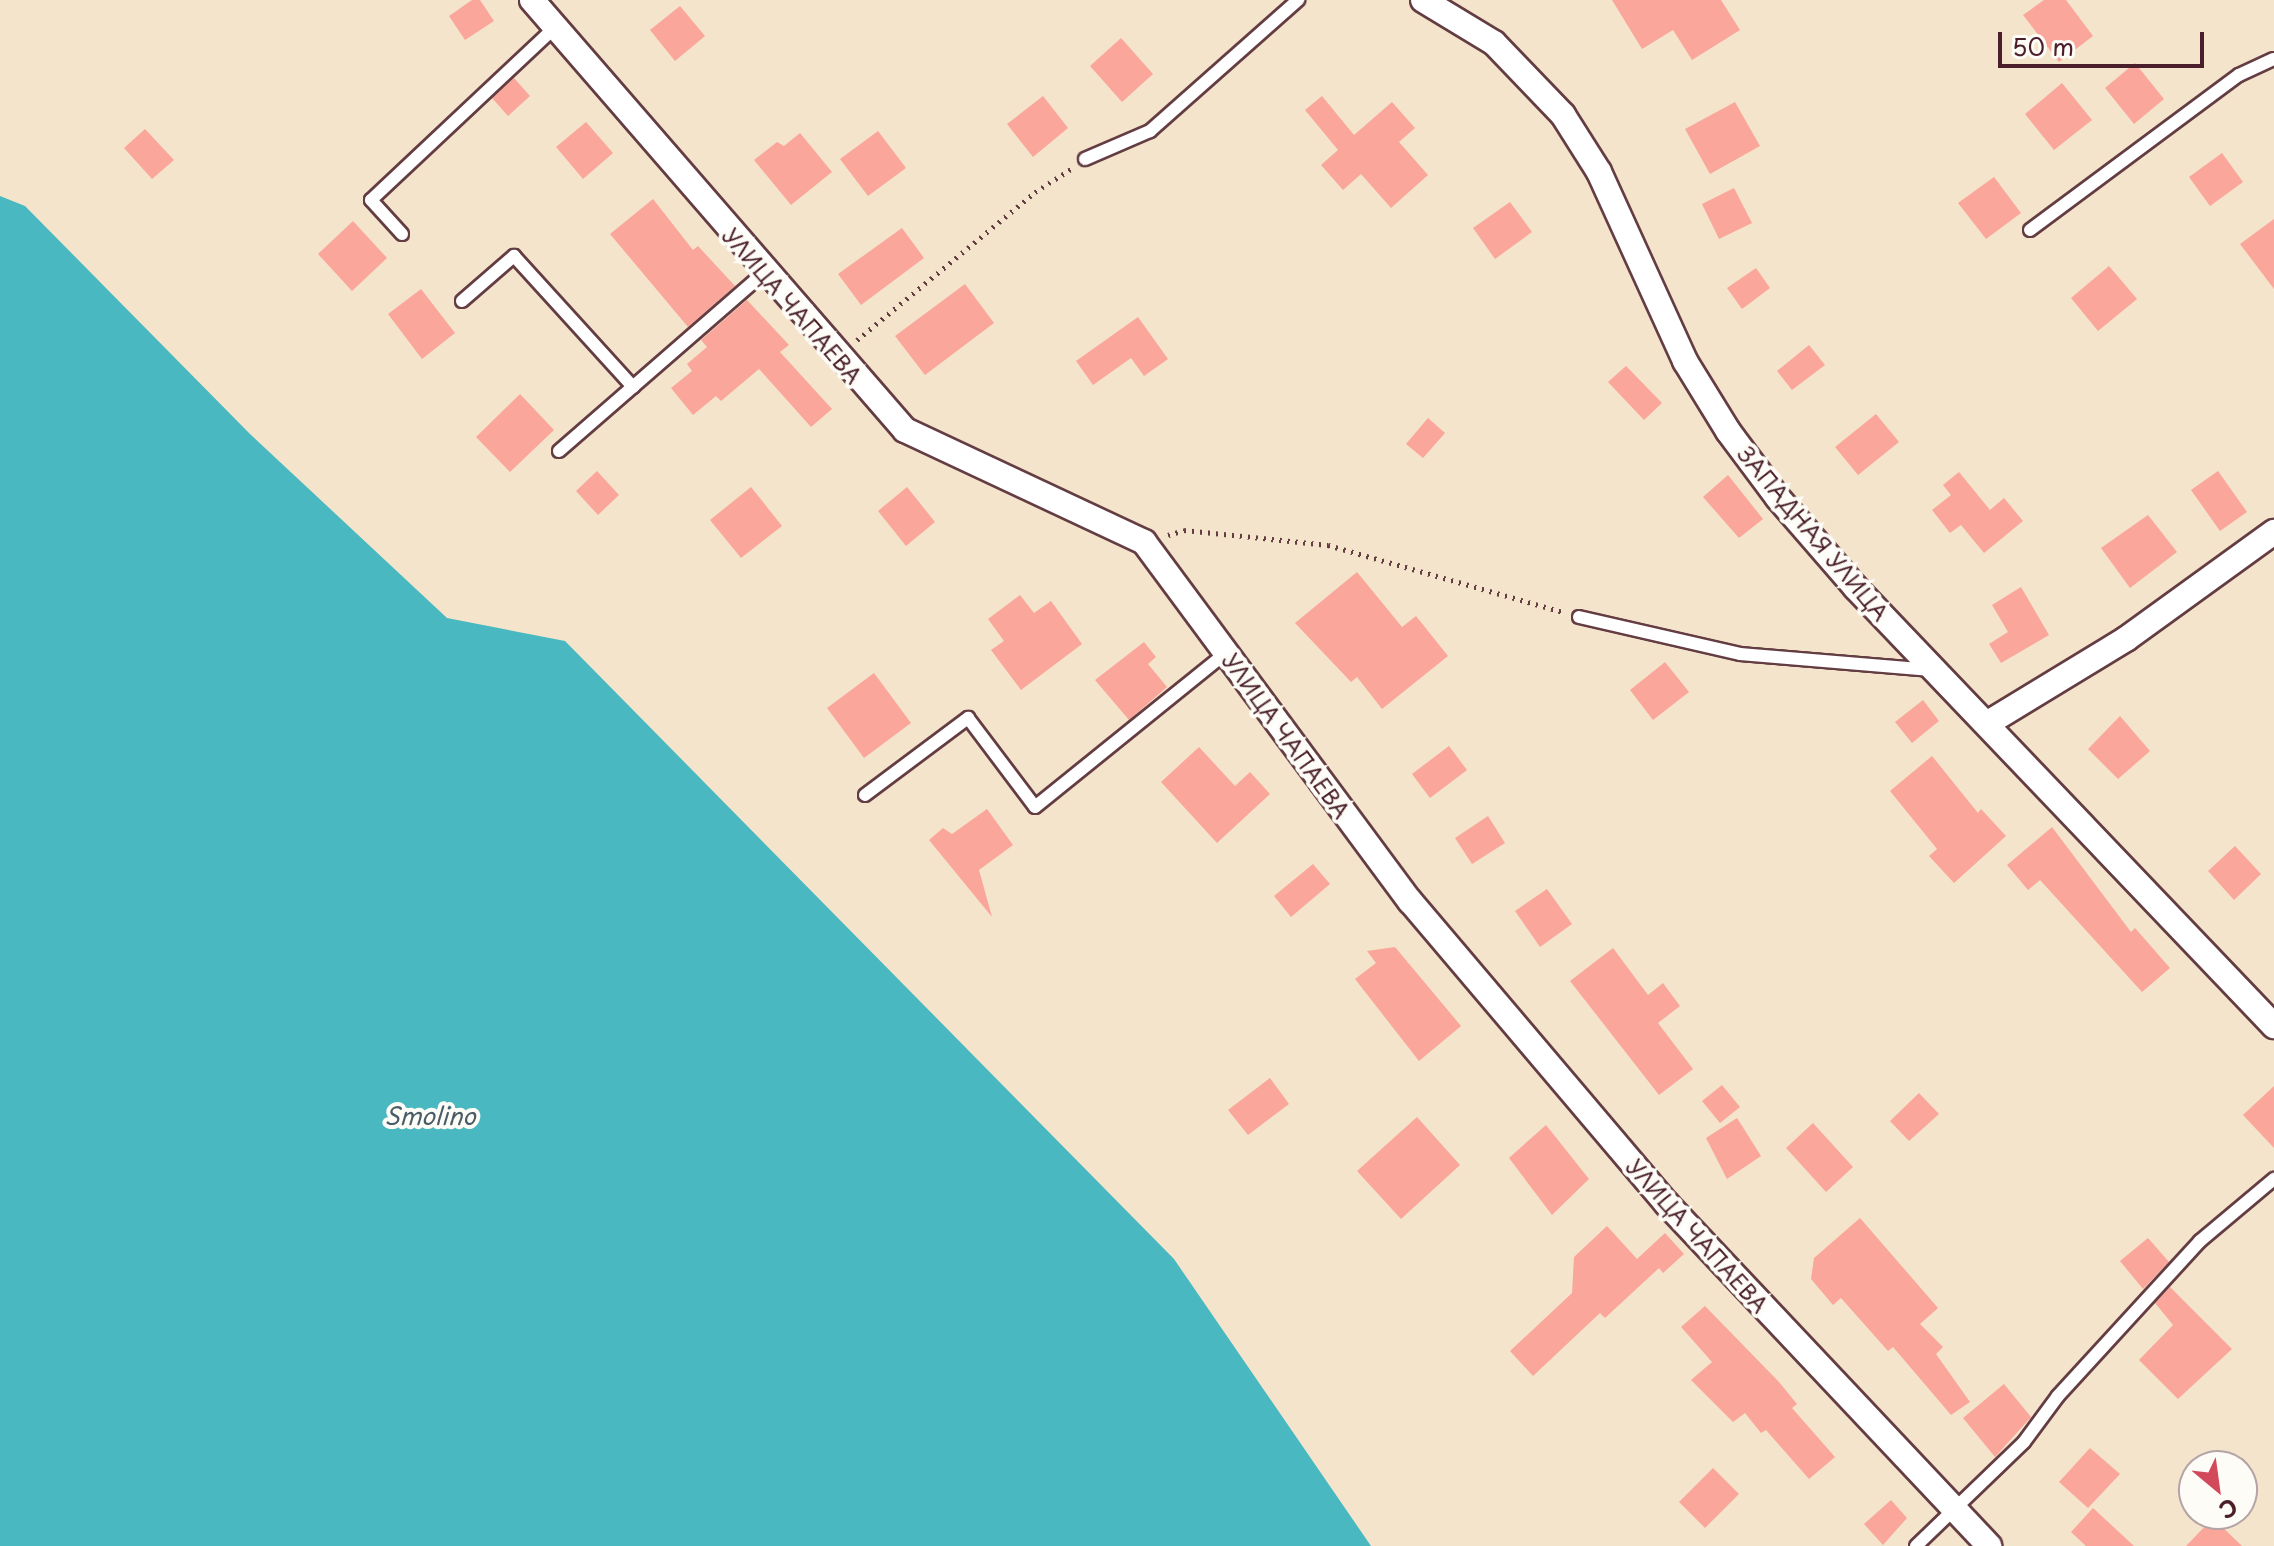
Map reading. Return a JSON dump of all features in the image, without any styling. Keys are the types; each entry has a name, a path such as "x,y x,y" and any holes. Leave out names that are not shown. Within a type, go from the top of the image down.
{"street":[{"name":"УЛИЦА ЧАПАЕВА","path":"532,0 837,356 905,430 1144,542 1420,914 1667,1204 1989,1546"},
{"name":"ЗАПАДНАЯ УЛИЦА","path":"1423,0 1494,43 1563,115 1599,172 1685,361 1728,431 1845,576 2274,1026"},
{"path":"1988,723 2126,639 2274,532"}],"lane":[{"path":"1085,159 1150,131 1298,0"},
{"path":"402,234 371,200 555,27"},
{"path":"2030,230 2239,75 2274,59"},
{"path":"462,301 514,256 633,387"},
{"path":"559,451 765,272"},
{"path":"1579,617 1740,654 1935,670"},
{"path":"865,795 968,718 1035,807 1226,653"},
{"path":"1916,1546 2024,1442 2058,1396 2200,1241 2274,1179"}],"path":[{"path":"837,356 1035,192 1085,159"},
{"path":"1144,542 1184,530 1328,545 1579,617"}],"water":[{"name":"Smolino","path":"0,196 25,206 250,434 447,618 565,641 1174,1259 1371,1546 0,1546"}],"building":[{"path":"472,0 480,0 494,21 465,40 449,16"},
{"path":"1612,0 1721,0 1740,30 1692,60 1673,30 1642,49"},
{"path":"2044,0 2066,0 2093,36 2059,62 2023,15"},
{"path":"680,6 705,36 675,61 650,30"},
{"path":"1121,38 1153,74 1122,102 1090,66"},
{"path":"2135,63 2164,99 2134,124 2105,88"},
{"path":"514,78 530,96 508,116 492,98"},
{"path":"2062,83 2092,120 2054,150 2025,114"},
{"path":"1043,96 1068,128 1033,157 1007,124"},
{"path":"1322,96 1354,135 1392,102 1415,128 1399,142 1428,175 1391,208 1361,174 1343,190 1321,165 1338,150 1305,110"},
{"path":"1735,102 1760,146 1710,174 1685,129"},
{"path":"586,122 613,153 583,179 556,147"},
{"path":"145,129 174,160 152,179 124,148"},
{"path":"878,131 906,168 868,196 840,159"},
{"path":"800,133 832,172 791,205 754,160 777,142 784,146"},
{"path":"2222,153 2243,182 2210,206 2189,177"},
{"path":"1994,177 2021,213 1986,239 1958,203"},
{"path":"1734,188 1752,223 1719,239 1702,204"},
{"path":"653,199 693,250 698,246 735,286 688,327 610,234"},
{"path":"1510,202 1532,232 1495,259 1473,228"},
{"path":"2274,219 2274,289 2240,244"},
{"path":"353,221 387,258 352,291 318,254"},
{"path":"902,228 924,258 861,305 838,274"},
{"path":"2109,266 2137,299 2098,331 2071,298"},
{"path":"1756,268 1770,288 1742,309 1727,288"},
{"path":"965,284 994,323 925,375 895,336"},
{"path":"421,289 455,333 422,359 388,314"},
{"path":"747,300 789,345 780,352 832,409 811,427 759,369 721,401 716,396 693,415 671,388 692,371 687,364 707,347 701,340"},
{"path":"1138,317 1168,359 1144,376 1131,358 1093,385 1076,361"},
{"path":"1809,345 1825,365 1792,390 1777,371"},
{"path":"1626,366 1662,403 1644,420 1608,382"},
{"path":"520,394 554,430 510,472 476,437"},
{"path":"1876,414 1899,442 1858,475 1835,447"},
{"path":"1428,418 1445,433 1423,458 1406,444"},
{"path":"597,471 619,495 598,515 576,491"},
{"path":"2218,471 2247,512 2220,531 2191,490"},
{"path":"1959,472 1990,510 2004,498 2023,521 1984,553 1961,525 1950,533 1932,510 1951,495 1943,485"},
{"path":"1728,475 1763,519 1739,538 1703,497"},
{"path":"751,487 782,526 741,558 710,520"},
{"path":"907,487 935,522 906,546 878,511"},
{"path":"2148,515 2177,552 2130,588 2101,548"},
{"path":"1357,572 1402,627 1416,616 1448,656 1382,709 1357,677 1351,682 1295,623"},
{"path":"2021,587 2049,635 2001,663 1989,644 2008,632 1992,605"},
{"path":"1020,595 1034,613 1051,601 1082,644 1021,690 991,650 1004,641 988,619"},
{"path":"1144,642 1156,657 1148,664 1167,687 1129,720 1095,680"},
{"path":"1665,662 1689,692 1653,720 1630,690"},
{"path":"874,673 911,723 864,758 827,708"},
{"path":"1923,700 1939,721 1912,743 1895,722"},
{"path":"2120,716 2150,751 2118,779 2088,749"},
{"path":"1449,746 1467,770 1430,798 1412,774"},
{"path":"1199,747 1235,786 1250,772 1270,794 1217,843 1161,782"},
{"path":"1932,756 1978,813 1981,809 2006,836 1954,883 1929,856 1937,849 1890,791"},
{"path":"987,809 1013,845 979,870 992,917 929,840 943,828 952,834"},
{"path":"1488,816 1505,843 1472,864 1455,838"},
{"path":"2052,827 2131,932 2135,928 2170,968 2142,992 2040,880 2028,890 2007,865"},
{"path":"2235,846 2261,874 2234,900 2208,871"},
{"path":"1313,864 1330,884 1291,917 1274,896"},
{"path":"1547,889 1572,924 1540,947 1515,911"},
{"path":"1395,947 1461,1026 1419,1061 1355,979 1376,963 1367,951"},
{"path":"1613,948 1648,995 1663,983 1680,1006 1658,1023 1693,1069 1659,1095 1570,981"},
{"path":"1270,1078 1289,1104 1248,1135 1228,1110"},
{"path":"1722,1085 1740,1107 1720,1123 1702,1101"},
{"path":"2274,1086 2274,1148 2243,1115"},
{"path":"1919,1093 1939,1114 1909,1141 1890,1121"},
{"path":"1417,1117 1460,1165 1401,1219 1357,1171"},
{"path":"1737,1118 1761,1156 1727,1179 1706,1138"},
{"path":"1813,1123 1853,1167 1826,1192 1786,1148"},
{"path":"1546,1125 1589,1179 1552,1215 1509,1158"},
{"path":"1860,1218 1938,1308 1920,1324 1943,1347 1936,1354 1970,1402 1951,1415 1893,1347 1888,1351 1841,1298 1833,1305 1811,1279 1814,1258"},
{"path":"1607,1226 1637,1259 1665,1233 1684,1254 1663,1273 1659,1268 1605,1318 1600,1313 1533,1376 1510,1351 1572,1293 1574,1257"},
{"path":"2148,1238 2169,1262 2143,1289 2120,1261"},
{"path":"2170,1287 2232,1349 2178,1399 2139,1360 2173,1325 2155,1303"},
{"path":"1705,1306 1779,1382 1797,1404 1792,1408 1835,1457 1809,1479 1766,1430 1761,1433 1745,1413 1733,1422 1691,1380 1712,1362 1681,1327"},
{"path":"2004,1384 2031,1417 1995,1457 1963,1418"},
{"path":"2090,1448 2120,1474 2088,1508 2059,1482"},
{"path":"1713,1468 1739,1494 1705,1528 1679,1502"},
{"path":"1891,1500 1907,1518 1883,1545 1864,1524"},
{"path":"2093,1508 2134,1546 2086,1546 2071,1532"},
{"path":"2201,1530 2225,1530 2242,1546 2186,1546"}]}
